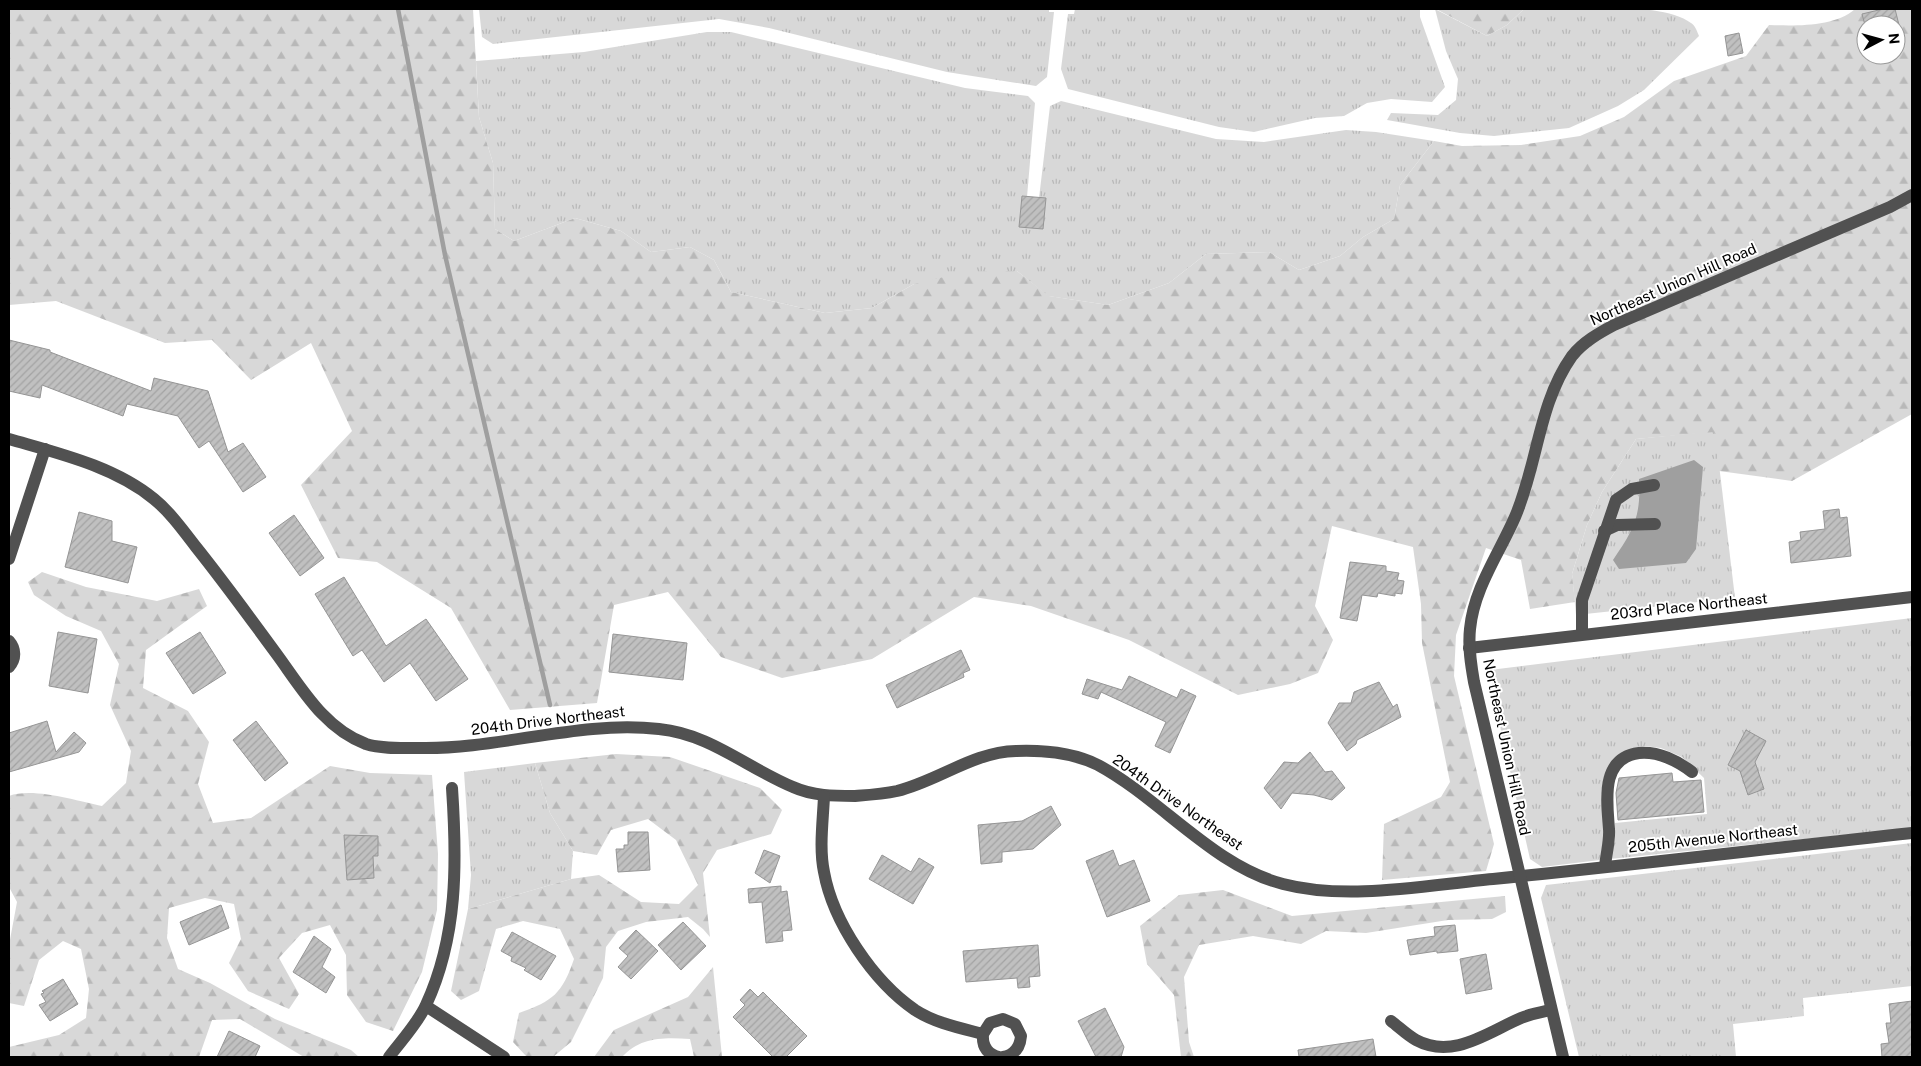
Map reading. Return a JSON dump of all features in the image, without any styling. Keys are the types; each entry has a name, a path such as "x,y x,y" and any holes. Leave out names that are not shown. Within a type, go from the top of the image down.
{"street":[{"name":"Northeast Union Hill Road","path":"1563,1057 1518,876 1474,682 1469,648 1470,628 1479,594 1522,499 1550,394 1573,355 1592,337 1614,325 1881,211 1912,195"},
{"name":"204th Drive Northeast","path":"9,439 93,466 124,480 153,498 173,518 226,585 315,708 339,729 361,742 380,747 449,749 612,726 668,729 706,740 795,788 824,796 862,796 898,790 982,756 1013,750 1063,753 1095,763 1170,814 1216,851 1256,873 1281,884 1322,890 1364,891 1518,876"},
{"path":"9,559 45,450"},
{"path":"1582,634 1582,600 1616,500 1632,489 1654,485"},
{"path":"1604,531 1617,525 1655,524"},
{"name":"203rd Place Northeast","path":"1469,648 1912,597"},
{"path":"9,641 14,649 14,655 9,667"},
{"path":"1605,867 1609,830 1606,792 1614,769 1622,760 1635,754 1648,752 1674,760 1692,772"},
{"path":"389,1057 426,1006 442,963 453,906 456,867 452,788"},
{"path":"824,796 822,841 824,872 836,910 861,956 892,991 915,1010 948,1025 983,1034"},
{"name":"205th Avenue Northeast","path":"1518,876 1912,833"},
{"path":"426,1006 504,1057"},
{"path":"1391,1021 1415,1040 1430,1045 1450,1047 1483,1038 1522,1018 1551,1010"},
{"path":"996,1020 1009,1020 1015,1024 1021,1036 1020,1043 1013,1054 1001,1057 988,1052 984,1047 983,1034 990,1023 996,1020"}],"green space":[{"path":"1611,7 1657,11 1677,16 1692,24 1699,36 1644,90 1618,106 1569,128 1494,136 1460,133 1387,120 1391,113 1438,115 1456,100 1458,79 1446,51 1435,9 1487,36 1507,25 1524,9"},
{"path":"9,9 473,9 479,117 493,163 495,229 514,241 575,218 621,231 651,252 690,247 714,260 731,292 825,313 872,308 914,284 965,272 1017,271 1049,296 1108,305 1169,283 1206,254 1269,252 1299,270 1340,256 1363,237 1394,219 1400,185 1434,141 1462,146 1521,145 1580,136 1624,117 1674,81 1746,56 1769,25 1802,25 1826,22 1847,15 1855,9 1912,9 1912,414 1792,481 1719,471 1714,432 1636,439 1602,492 1587,525 1572,574 1575,602 1530,609 1521,560 1486,548 1456,635 1454,676 1494,844 1486,871 1382,880 1384,824 1441,797 1450,782 1422,643 1421,604 1413,547 1332,526 1315,606 1333,640 1318,673 1290,684 1238,695 1129,640 1031,606 974,597 872,659 782,678 721,657 668,592 614,605 597,703 510,710 451,608 377,562 338,558 301,485 352,431 311,343 251,380 212,340 165,343 56,301 9,305"},
{"path":"479,9 1049,9 1049,12 1054,12 1047,77 1036,86 947,72 769,28 719,19 493,44 482,37"},
{"path":"1075,9 1420,9 1420,17 1445,87 1432,102 1391,99 1367,103 1344,116 1315,118 1254,132 1219,127 1068,89 1061,69 1068,14 1074,14"},
{"path":"1436,9 1524,9 1507,25 1487,36"},
{"path":"707,32 731,32 965,88 1028,96 1035,103 1027,197 1022,196 1019,227 1043,228 1046,198 1039,198 1050,106 1061,101 1216,139 1264,142 1346,130 1376,132 1434,141 1400,185 1394,219 1363,237 1340,256 1299,270 1269,252 1206,254 1169,283 1108,305 1048,296 1017,271 914,284 872,308 825,313 731,292 714,260 690,247 651,252 621,231 575,218 514,241 495,229 493,163 479,117 476,61 584,52"},
{"path":"1715,431 1735,598 1576,615 1572,574 1587,525 1602,492 1636,439"},
{"path":"42,572 86,587 157,601 199,589 207,606 146,650 143,688 188,711 209,742 198,784 213,823 251,818 330,766 370,773 432,775 438,854 437,910 422,972 393,1031 366,1022 347,995 346,955 330,925 302,933 279,958 299,994 289,1009 248,991 229,963 241,939 234,904 205,898 169,908 167,938 178,969 210,983 275,1019 351,1050 359,1057 304,1057 240,1019 212,1020 199,1057 9,1057 9,1047 59,1035 86,1018 89,989 81,949 63,941 39,960 24,1006 9,1003 9,945 17,902 9,887 9,796 30,793 42,794 102,806 126,783 131,751 110,705 119,664 101,631 66,616 34,595 28,582"},
{"path":"1912,618 1912,828 1610,859 1615,840 1615,823 1707,814 1704,778 1682,757 1661,748 1645,746 1625,753 1604,776 1601,794 1604,836 1600,860 1542,867 1530,859 1501,731 1490,670"},
{"path":"616,754 670,757 760,788 782,810 771,834 717,850 703,873 710,937 688,917 646,922 618,931 606,947 603,978 571,1042 553,1057 526,1056 513,1042 519,1013 555,995 565,981 574,959 560,929 523,921 496,929 479,991 461,1000 451,991 468,909 571,879 599,875 641,902 679,904 698,885 676,840 648,819 611,830 597,855 573,851 550,813 535,763"},
{"path":"535,763 550,813 573,851 571,879 468,909 471,875 464,772"},
{"path":"1912,843 1912,986 1803,998 1804,1016 1733,1024 1736,1057 1579,1057 1541,898 1546,885"},
{"path":"1223,890 1292,916 1505,896 1506,912 1492,919 1448,920 1366,933 1326,931 1301,944 1253,936 1199,945 1184,977 1189,1042 1194,1057 1181,1057 1174,995 1147,964 1140,926 1179,895"},
{"path":"713,967 722,1057 694,1057 690,1039 671,1038 653,1040 637,1045 622,1057 594,1057 614,1030 688,997"}],"shaded area":[{"path":"1694,460 1703,467 1696,549 1686,563 1619,569 1613,560 1635,522 1639,503 1639,479"}],"building":[{"path":"1883,9 1895,9 1896,15 1862,15"},
{"path":"1739,33 1743,53 1728,56 1725,36"},
{"path":"1022,196 1046,198 1043,229 1019,227"},
{"path":"9,340 50,350 50,352 151,391 154,378 208,391 228,452 243,443 266,477 243,492 209,441 199,448 178,416 127,404 123,416 42,385 40,398 9,391"},
{"path":"1839,509 1840,518 1847,517 1851,556 1791,563 1789,542 1801,540 1800,532 1825,529 1823,511"},
{"path":"79,512 112,521 112,541 137,547 128,583 65,567"},
{"path":"294,515 324,558 300,576 269,533"},
{"path":"1350,562 1386,566 1386,571 1399,573 1397,580 1404,581 1402,594 1395,593 1395,596 1378,593 1377,597 1362,595 1357,621 1340,618"},
{"path":"344,577 386,646 426,619 468,679 436,701 410,663 384,682 362,650 353,656 315,594"},
{"path":"58,632 97,639 88,693 49,686"},
{"path":"200,632 226,673 193,694 166,653"},
{"path":"613,634 687,643 683,680 609,672"},
{"path":"961,650 970,670 963,673 964,677 897,708 886,685"},
{"path":"1129,676 1177,698 1181,689 1196,696 1170,753 1155,746 1166,722 1101,692 1098,699 1082,694 1087,679 1122,690"},
{"path":"1379,682 1393,707 1397,704 1401,717 1357,740 1356,744 1347,751 1328,723 1339,703 1351,703 1354,692"},
{"path":"47,721 56,752 74,732 86,743 79,752 9,772 9,733"},
{"path":"256,721 288,763 265,781 233,740"},
{"path":"1746,730 1766,741 1755,762 1764,789 1748,795 1740,771 1728,765"},
{"path":"1310,752 1325,772 1332,771 1345,788 1332,800 1314,795 1292,793 1281,809 1264,788 1284,762 1298,763"},
{"path":"1672,773 1673,782 1701,780 1704,812 1618,820 1616,793 1619,778"},
{"path":"1051,806 1061,825 1033,849 1002,852 1002,862 981,864 978,825 1022,821"},
{"path":"628,832 648,832 650,870 618,872 616,849 624,849 624,845 628,845"},
{"path":"344,835 378,836 378,856 373,856 374,878 347,880"},
{"path":"764,850 780,856 770,883 755,873"},
{"path":"1113,850 1119,866 1134,860 1150,901 1107,917 1086,861"},
{"path":"882,855 911,872 919,858 934,867 913,904 869,879"},
{"path":"781,886 781,892 787,891 792,930 782,931 783,941 766,943 762,902 749,903 748,889"},
{"path":"221,905 229,928 189,945 180,922"},
{"path":"683,922 706,946 681,970 658,945"},
{"path":"1455,925 1458,951 1437,953 1437,951 1410,955 1407,940 1435,936 1434,927"},
{"path":"636,930 658,951 631,979 618,967 628,956 619,948"},
{"path":"512,932 556,956 541,980 524,970 526,968 511,961 512,957 501,951"},
{"path":"314,936 331,949 322,967 335,977 326,993 293,972"},
{"path":"1038,945 1040,976 1029,977 1030,987 1018,988 1017,978 966,982 963,951"},
{"path":"1486,954 1492,989 1466,994 1460,959"},
{"path":"63,979 78,1004 50,1021 39,1005 46,1002 41,994 44,993 42,991"},
{"path":"750,989 758,997 763,992 807,1036 786,1057 773,1057 733,1017 745,1005 740,1000"},
{"path":"1912,1001 1912,1057 1882,1057 1881,1044 1889,1043 1886,1023 1891,1023 1889,1004"},
{"path":"1105,1008 1124,1047 1121,1057 1096,1057 1078,1021"},
{"path":"229,1031 260,1046 255,1057 217,1057"},
{"path":"1373,1039 1376,1057 1299,1057 1298,1050"}],"waterway":[{"path":"398,9 445,255 550,705"}]}
